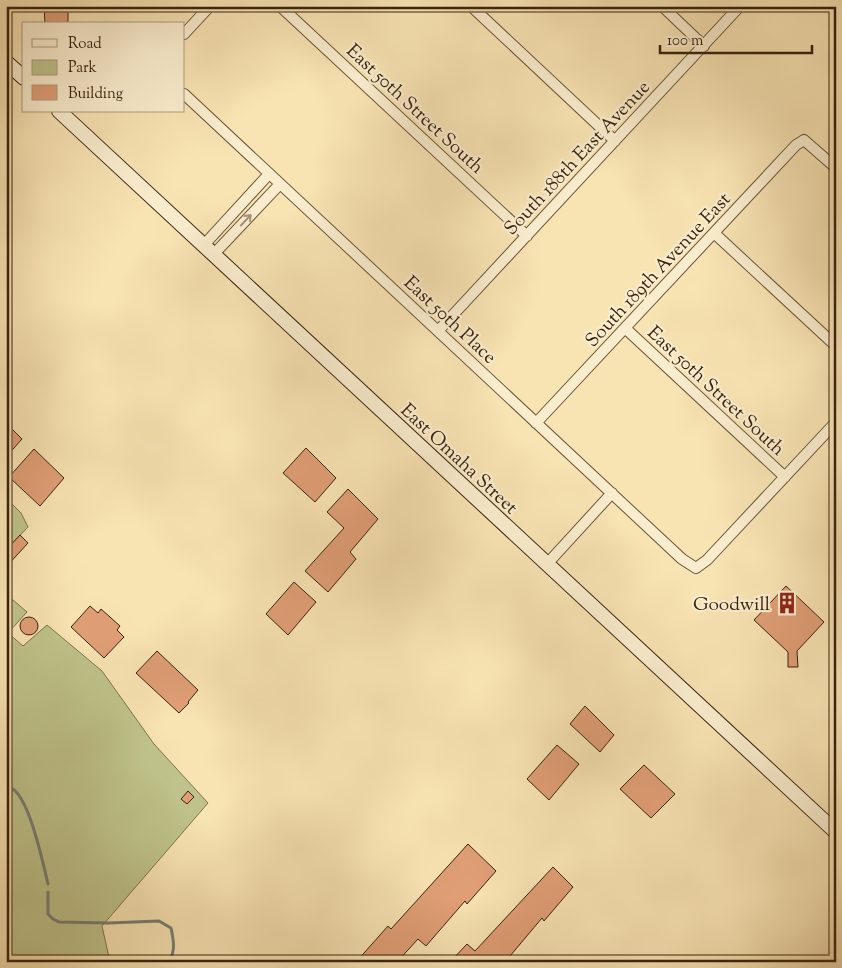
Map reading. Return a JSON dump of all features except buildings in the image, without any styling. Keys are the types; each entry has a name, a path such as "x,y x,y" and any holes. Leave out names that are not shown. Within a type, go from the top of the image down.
{"street":[{"path":"185,33 210,6"},
{"name":"East 50th Street South","path":"280,6 527,236"},
{"path":"471,6 615,141"},
{"path":"662,6 704,46"},
{"name":"South 188th East Avenue","path":"438,331 740,6"},
{"path":"6,62 22,76"},
{"name":"East 50th Place","path":"185,95 682,559 696,568 707,560 785,477"},
{"name":"East Omaha Street","path":"60,112 836,832"},
{"name":"South 189th Avenue East","path":"536,423 796,145 804,140 836,168"},
{"path":"208,251 269,174"},
{"path":"208,251 280,184"},
{"path":"714,233 836,346"},
{"name":"East 50th Street South","path":"625,328 785,477"},
{"path":"785,477 836,422"},
{"path":"547,564 612,493"}],"green space":[{"path":"6,498 21,513 28,527 6,550"},
{"path":"6,594 27,612 8,633 23,646 47,625 102,671 154,744 208,803 102,926 110,962 6,962"}],"waterway":[{"path":"6,786 13,789 25,806 35,833 48,884"},
{"path":"48,892 48,914 59,922 159,921 171,928 174,945 170,962"}],"place":[{"name":"Goodwill","path":"787,603"}]}
